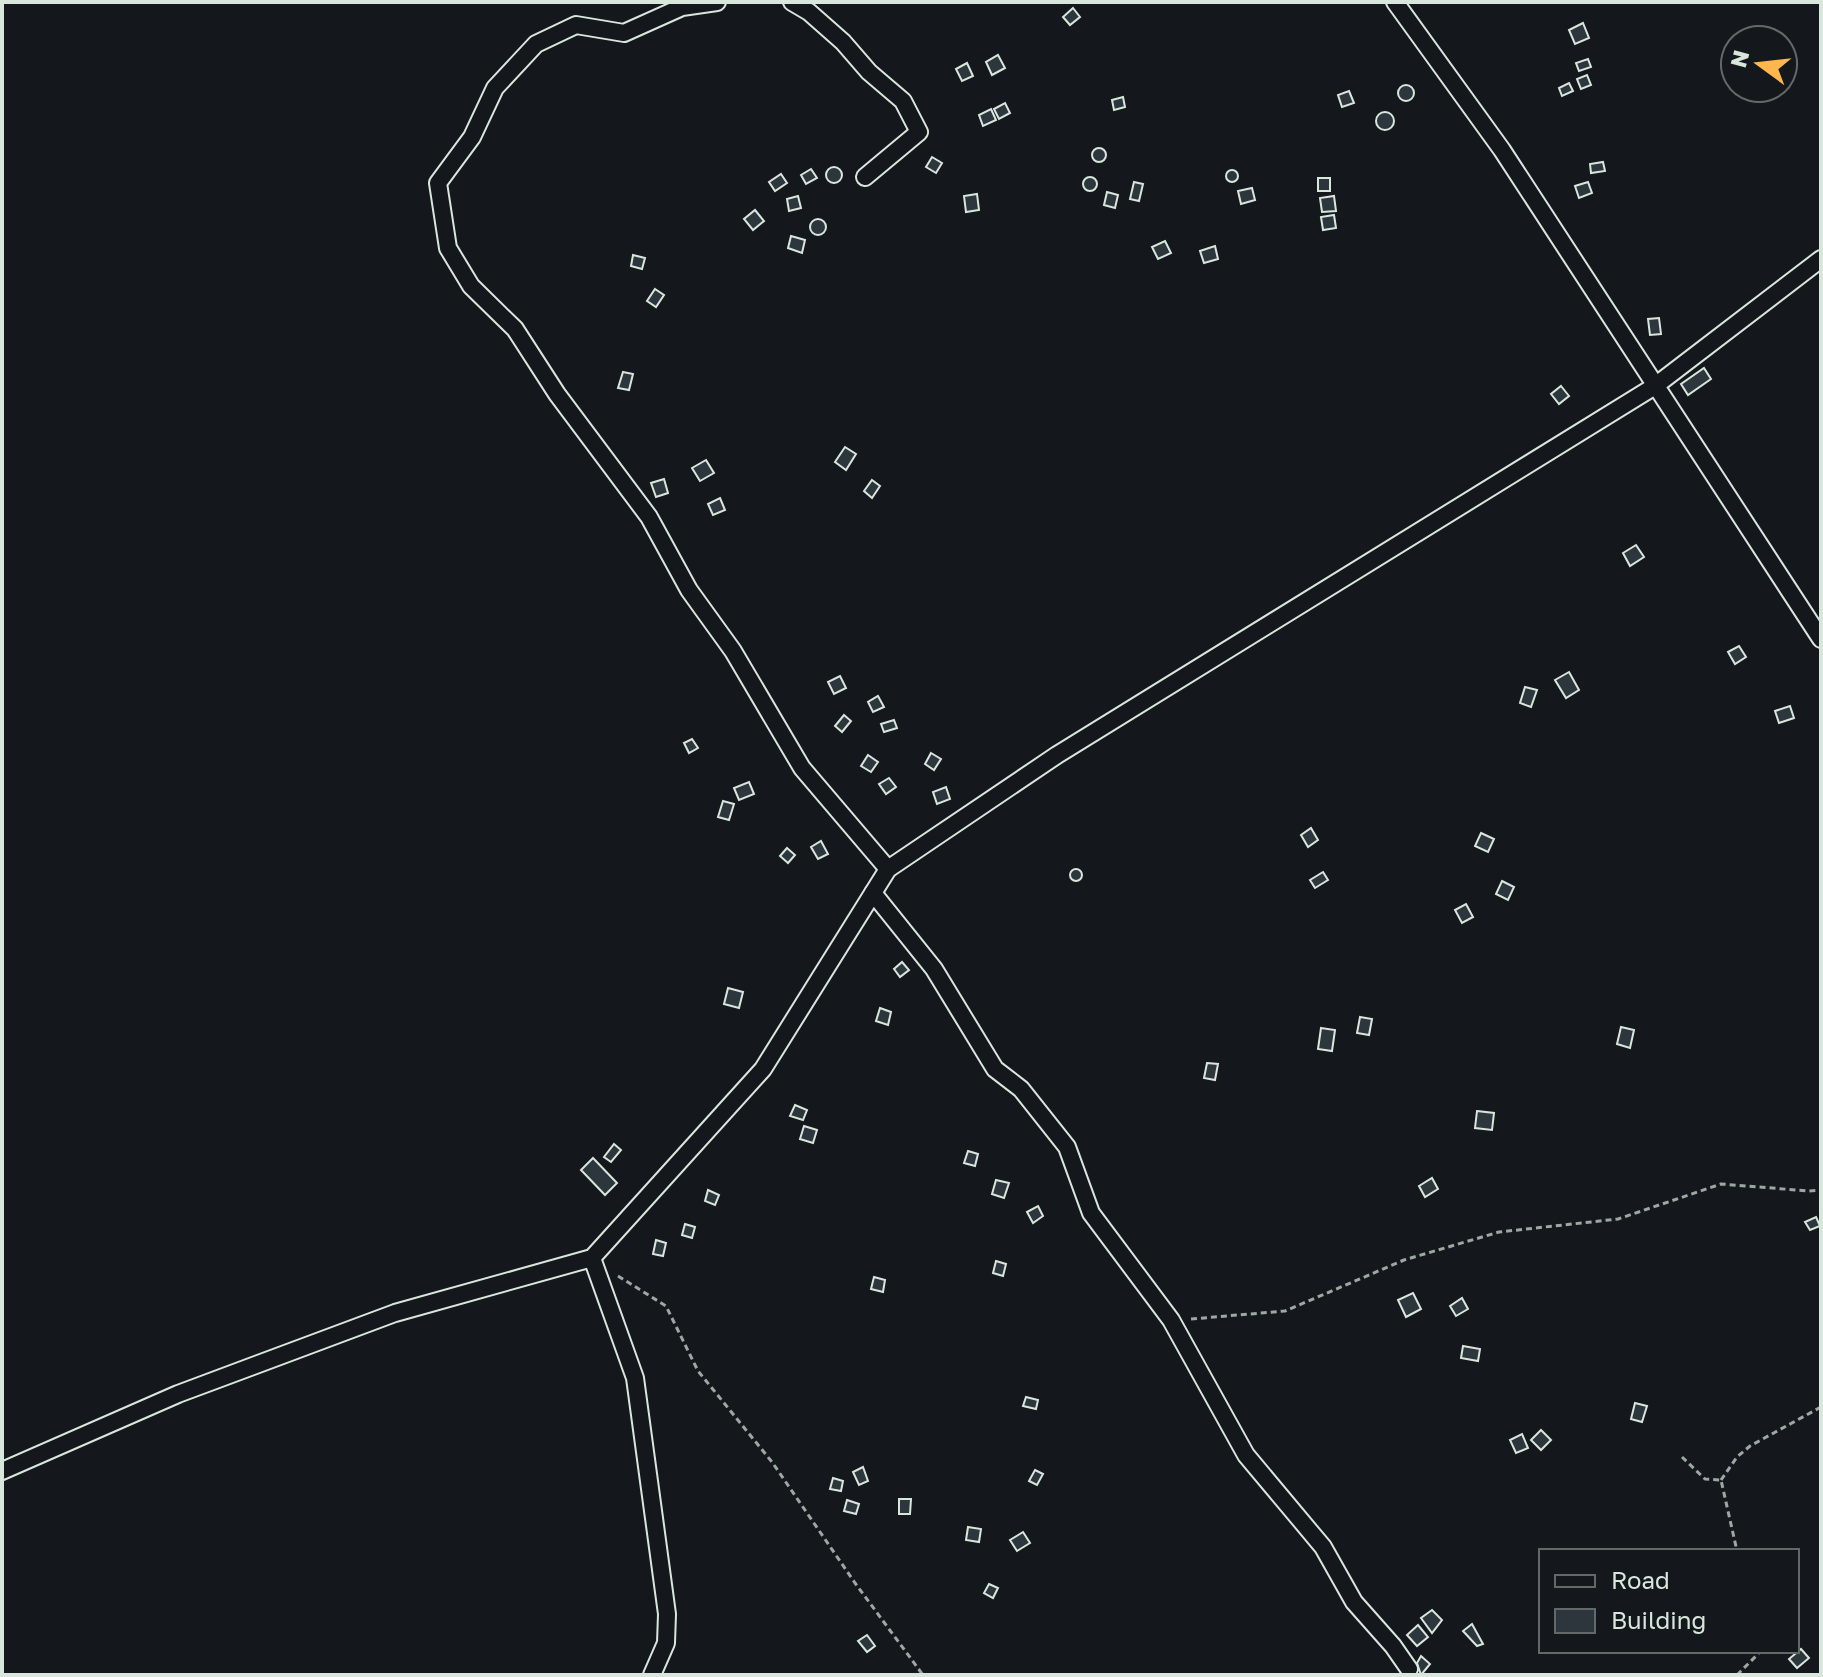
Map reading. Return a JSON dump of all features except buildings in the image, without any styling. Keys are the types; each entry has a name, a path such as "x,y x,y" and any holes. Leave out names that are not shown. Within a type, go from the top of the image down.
{"street":[{"path":"717,2 682,7 624,33 576,25 536,44 495,88 472,137 438,183 448,248 471,286 515,329 557,394 649,517 689,590 733,651 802,768 888,869"},
{"path":"792,2 843,42 869,72 903,101 919,132 865,177"},
{"path":"1395,2 1502,150 1821,639"},
{"path":"2,1471 178,1394 395,1313 592,1258 763,1069 888,869 1057,755 1655,386 1821,259"},
{"path":"873,893 934,969 995,1069 1021,1089 1067,1147 1091,1213 1171,1320 1246,1455 1323,1547 1354,1602 1409,1669"},
{"path":"592,1258 635,1378 667,1614 666,1643 652,1675"}],"path":[{"path":"1171,1320 1285,1311 1404,1260 1499,1232 1618,1219 1721,1184 1821,1190"},
{"path":"616,1274 666,1306 698,1371 772,1462 923,1675"},
{"path":"1737,1549 1721,1480 1737,1457 1750,1446 1821,1407"},
{"path":"1682,1457 1705,1479 1721,1480"},
{"path":"1737,1675 1759,1653"}]}
